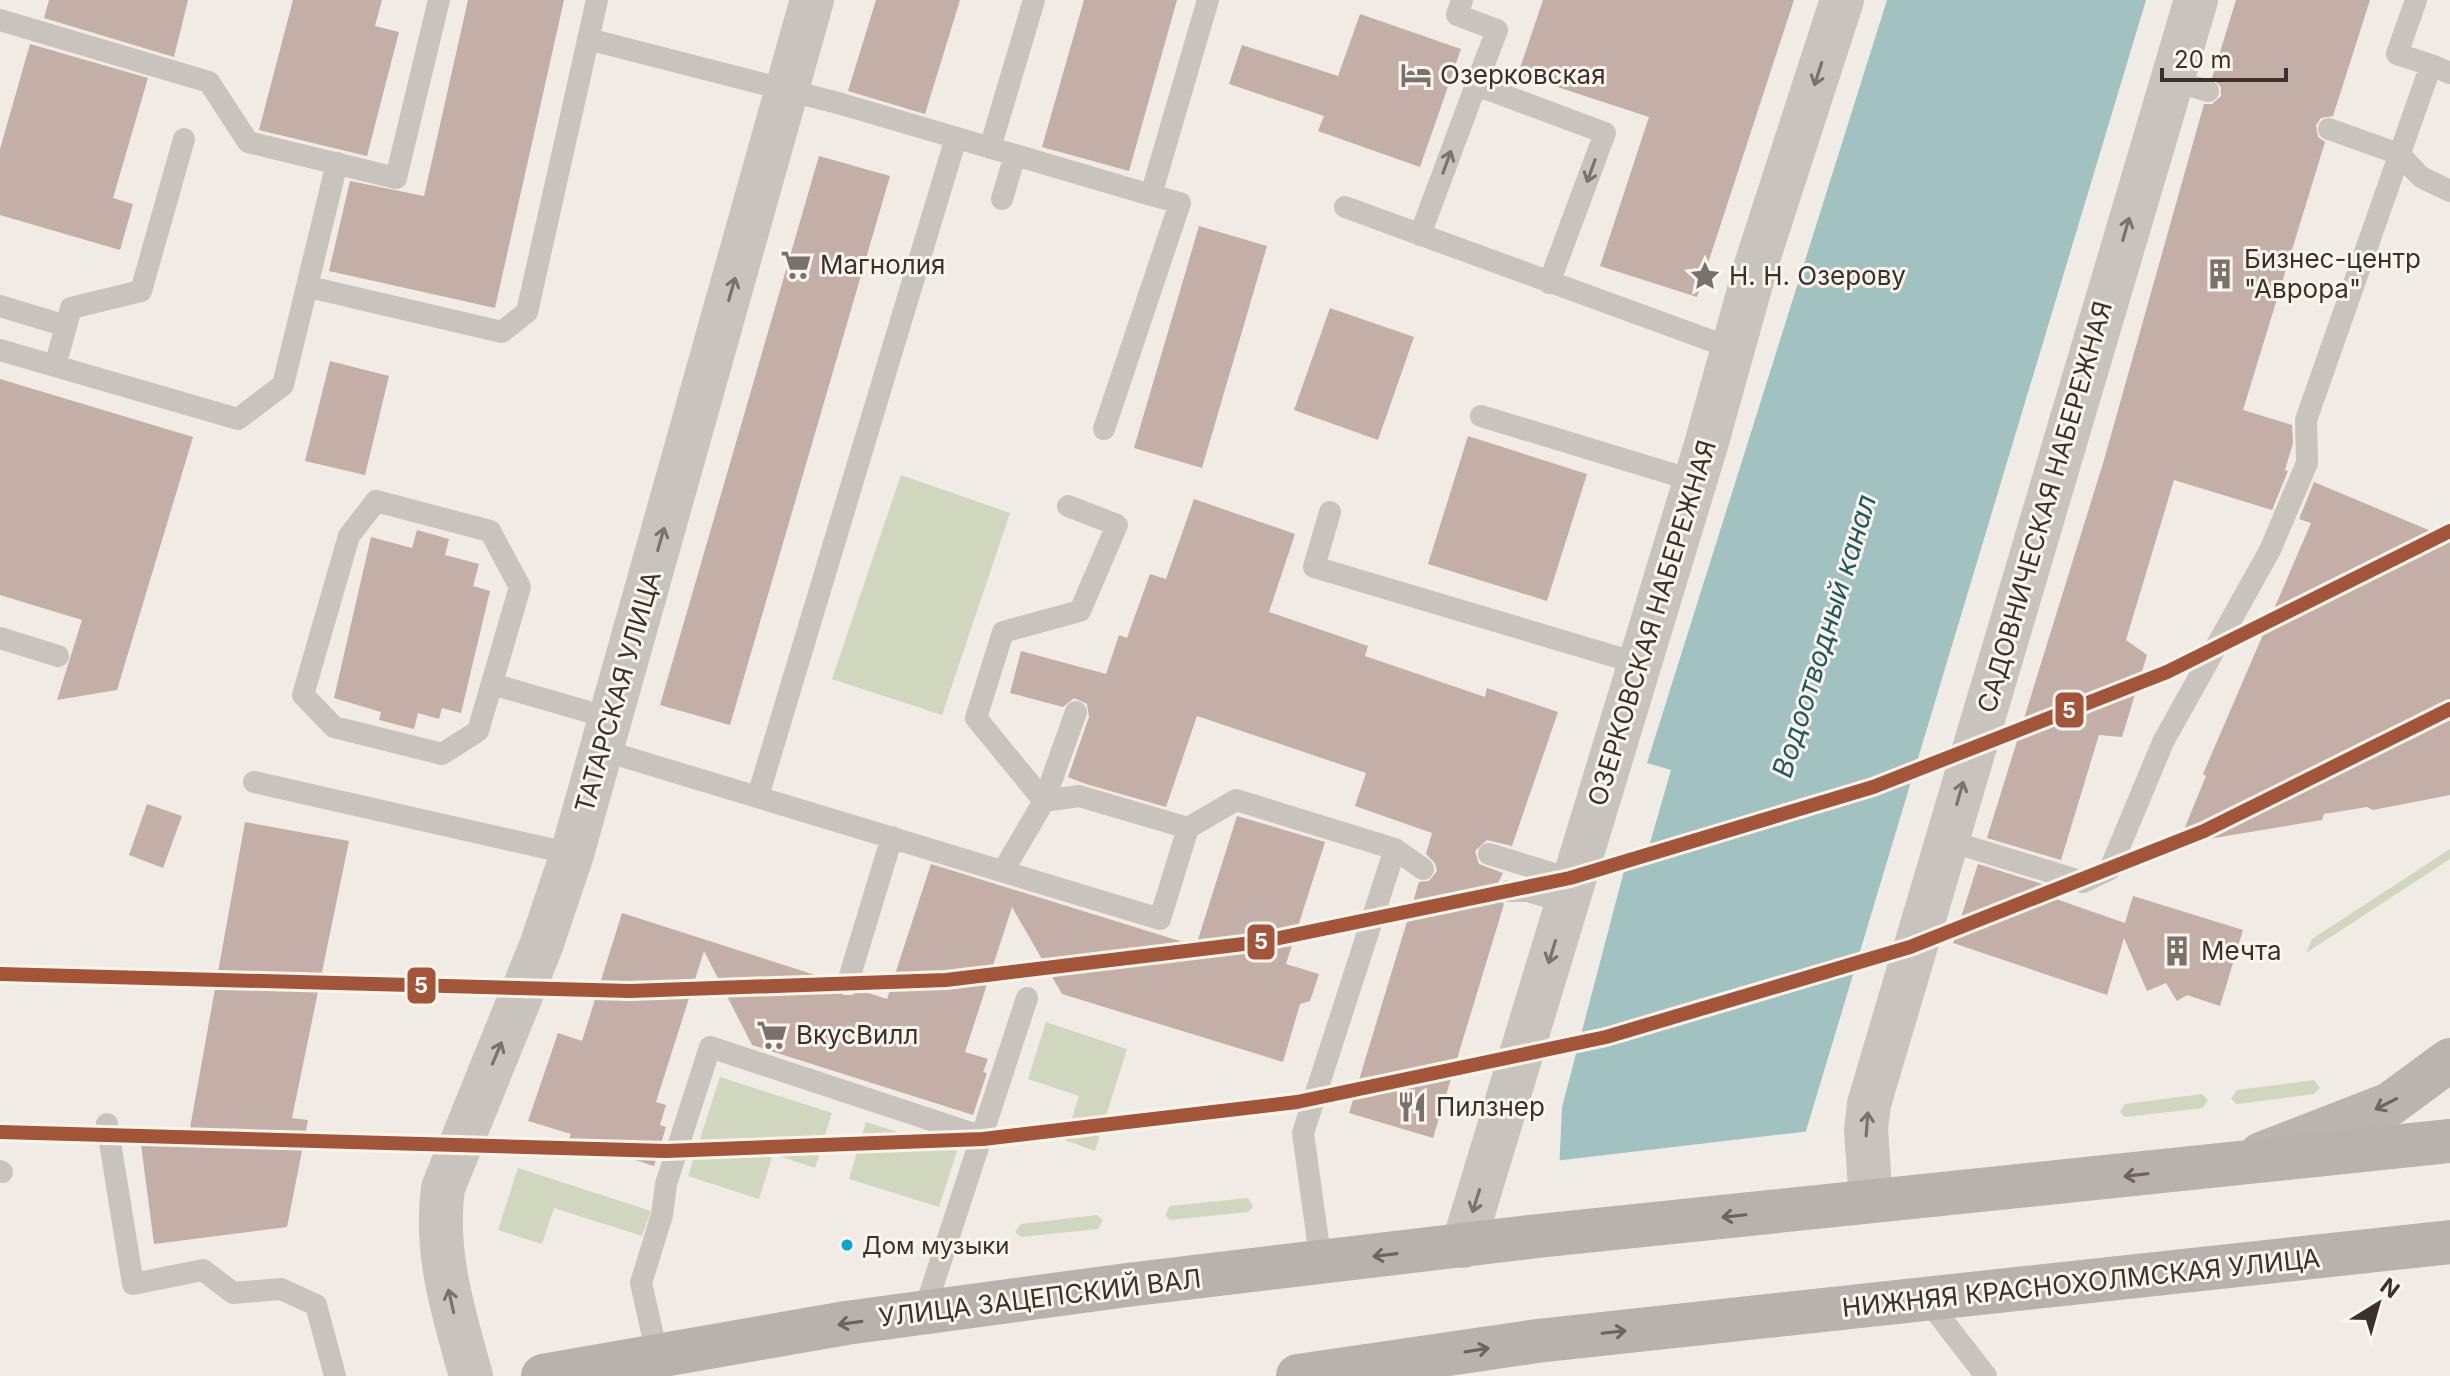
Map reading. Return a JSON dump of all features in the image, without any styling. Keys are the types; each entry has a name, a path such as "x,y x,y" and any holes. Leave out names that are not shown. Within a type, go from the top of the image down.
{"main road":[{"path":"2213,1166 2263,1154 2390,1104 2450,1060"},
{"path":"1871,1201 2450,1141"},
{"name":"УЛИЦА ЗАЦЕПСКИЙ ВАЛ","path":"543,1376 657,1354 924,1312 1538,1236 1871,1201"},
{"name":"НИЖНЯЯ КРАСНОХОЛМСКАЯ УЛИЦА","path":"1423,1367 1537,1341 2450,1242"},
{"path":"2402,1249 2450,1260"},
{"path":"1298,1376 1423,1367"}],"street":[{"name":"ТАТАРСКАЯ УЛИЦА","path":"471,1376 449,1298 438,1229 443,1188 541,946 572,854 812,0"},
{"name":"ОЗЕРКОВСКАЯ НАБЕРЕЖНАЯ","path":"1463,1246 1695,481 1757,262 1842,0"},
{"name":"САДОВНИЧЕСКАЯ НАБЕРЕЖНАЯ","path":"1871,1201 1866,1130 1869,1104 1946,840 2189,86 2196,0"}],"lane":[{"path":"0,20 209,82 248,142 396,178 439,0"},
{"path":"309,287 502,332 527,312 597,0"},
{"path":"990,148 1034,0"},
{"path":"1151,195 1208,0"},
{"path":"1420,235 1497,30 1457,15 1462,0"},
{"path":"1946,840 2083,882 2110,869 2163,742 2270,550 2307,463 2306,420 2399,154 2440,69 2397,54 2416,0"},
{"path":"588,39 661,52 1180,203 1104,429"},
{"path":"1476,85 1605,133 1549,283"},
{"path":"2329,129 2399,154 2421,177 2450,191"},
{"path":"758,796 956,138"},
{"path":"55,366 71,308 141,291 184,139"},
{"path":"1002,199 1015,155"},
{"path":"0,350 238,419 283,385 337,163"},
{"path":"1345,207 1734,349"},
{"path":"0,306 66,326"},
{"path":"1481,416 1695,481"},
{"path":"376,501 490,531 520,587 492,684 478,731 442,754 334,727 303,695 349,536 376,501"},
{"path":"1044,801 976,718 1003,632 1080,611 1117,525 1068,506"},
{"path":"1330,512 1314,567 1640,664"},
{"path":"0,638 58,656"},
{"path":"492,684 758,796 1160,919 1188,828 1236,800 1395,849 1423,869"},
{"path":"1003,871 1044,801 1076,712"},
{"path":"254,782 572,854"},
{"path":"1044,801 1079,796 1188,828"},
{"path":"848,982 892,837"},
{"path":"1321,1263 1303,1133 1395,849"},
{"path":"1489,854 1570,892"},
{"path":"1508,891 1570,892"},
{"path":"924,1312 1027,998"},
{"path":"657,1354 641,1283 662,1215 666,1184 710,1047 983,1137"},
{"path":"107,1124 133,1284 203,1270 233,1293 281,1289 316,1305 335,1376"},
{"path":"1927,1300 1986,1376"}],"green space":[{"path":"901,475 1010,513 942,715 832,679"},
{"path":"2450,849 2450,859 2306,953 2312,939"},
{"path":"1046,1022 1127,1049 1095,1151 1065,1140 1079,1096 1028,1079"},
{"path":"720,1077 832,1113 815,1168 773,1154 759,1199 688,1176"},
{"path":"2314,1080 2320,1088 2314,1094 2237,1104 2231,1099 2237,1090"},
{"path":"2202,1094 2208,1100 2203,1108 2125,1117 2120,1112 2125,1104"},
{"path":"866,1122 957,1151 939,1207 849,1179"},
{"path":"518,1168 651,1211 642,1236 554,1208 542,1244 498,1230"},
{"path":"1248,1198 1253,1207 1248,1212 1170,1220 1165,1215 1170,1206"},
{"path":"1097,1215 1103,1220 1098,1229 1021,1237 1015,1232 1021,1224"}],"water":[{"name":"Водоотводный канал","path":"1887,0 2146,0 1806,1131 1790,1376 1550,1376 1562,1107 1629,852 1646,857 1671,770 1647,763"}],"pier":[{"path":"1811,1131 1794,1376 1546,1376 1554,1161"}],"building":[{"path":"49,0 188,0 174,57 44,18"},
{"path":"293,0 382,0 375,26 399,32 367,156 259,130"},
{"path":"468,0 564,0 495,308 329,271 350,181 424,196"},
{"path":"876,0 960,0 925,114 848,91"},
{"path":"1084,0 1177,0 1129,171 1042,147"},
{"path":"1543,0 1794,0 1697,297 1600,266 1649,117 1518,74"},
{"name":"Бизнес-центр \"Аврора\"","path":"2236,0 2370,0 2333,116 2321,118 2316,125 2318,137 2325,142 2243,410 2292,425 2293,443 2285,470 2288,471 2272,510 2174,480 2126,640 2147,655 2122,737 2099,735 2061,860 1987,838 2104,460 2204,104 2212,104 2221,96 2221,87 2212,78"},
{"path":"1360,14 1461,49 1420,167 1318,131 1324,116 1229,84 1242,45 1338,76"},
{"path":"30,44 148,78 113,198 133,204 120,250 0,215 0,149"},
{"path":"819,156 890,176 730,725 660,705"},
{"path":"1199,226 1267,246 1202,468 1134,448"},
{"path":"1330,308 1414,337 1378,440 1294,410"},
{"path":"330,361 389,376 365,475 305,461"},
{"path":"0,379 193,437 117,690 57,700 82,620 0,595"},
{"path":"1468,436 1587,474 1547,601 1428,564"},
{"path":"2314,482 2450,539 2450,795 2373,810 2367,807 2324,814 2322,820 2178,844 2206,776 2203,774 2311,523 2299,519"},
{"path":"1194,499 1295,534 1269,612 1368,646 1365,656 1485,697 1487,688 1558,712 1512,846 1487,840 1475,851 1479,864 1503,873 1494,892 1504,904 1433,1138 1349,1113 1419,882 1429,881 1437,871 1435,863 1426,854 1432,833 1355,806 1366,773 1197,716 1166,807 1086,784 1068,777 1089,717 1087,704 1074,698 1063,707 1010,693 1021,651 1106,674 1119,635 1127,638 1150,574 1166,579"},
{"path":"417,530 449,539 445,555 479,564 473,586 490,591 461,713 442,708 439,719 418,713 414,729 379,720 381,712 334,698 371,537 412,548"},
{"path":"147,804 182,816 163,868 129,855"},
{"path":"1237,816 1325,842 1286,964 1319,974 1310,1001 1300,1004 1283,1062 1062,994 1012,907 965,1052 988,1059 983,1072 987,1073 973,1115 752,1045 704,951 656,1102 666,1105 660,1125 666,1127 654,1166 569,1139 571,1134 528,1121 558,1033 582,1041 622,913 834,981 843,995 852,995 859,990 887,999 931,864 1196,946"},
{"path":"245,822 349,841 292,1118 308,1120 287,1227 154,1244 140,1137 190,1128"},
{"path":"1978,864 2052,887 2050,897 2125,923 2133,896 2243,930 2220,1006 2187,995 2177,1001 2166,983 2147,991 2124,938 2107,995 1953,943"}],"transit line":[{"name":"5","path":"0,974 630,991 946,980 1260,942 1570,878 1873,787 2167,672 2450,531"},
{"name":"5","path":"0,1132 666,1151 983,1139 1297,1102 1606,1037 1910,947 2204,831 2450,709"}],"place":[{"name":"Озерковская","path":"1416,75"},
{"name":"Магнолия","path":"796,265"},
{"name":"Бизнес-центр \"Аврора\"","path":"2220,274"},
{"name":"Н. Н. Озерову","path":"1705,276"},
{"name":"Мечта","path":"2177,951"},
{"name":"ВкусВилл","path":"772,1035"},
{"name":"Пилзнер","path":"1412,1107"},
{"name":"Дом музыки","path":"847,1245"}]}
